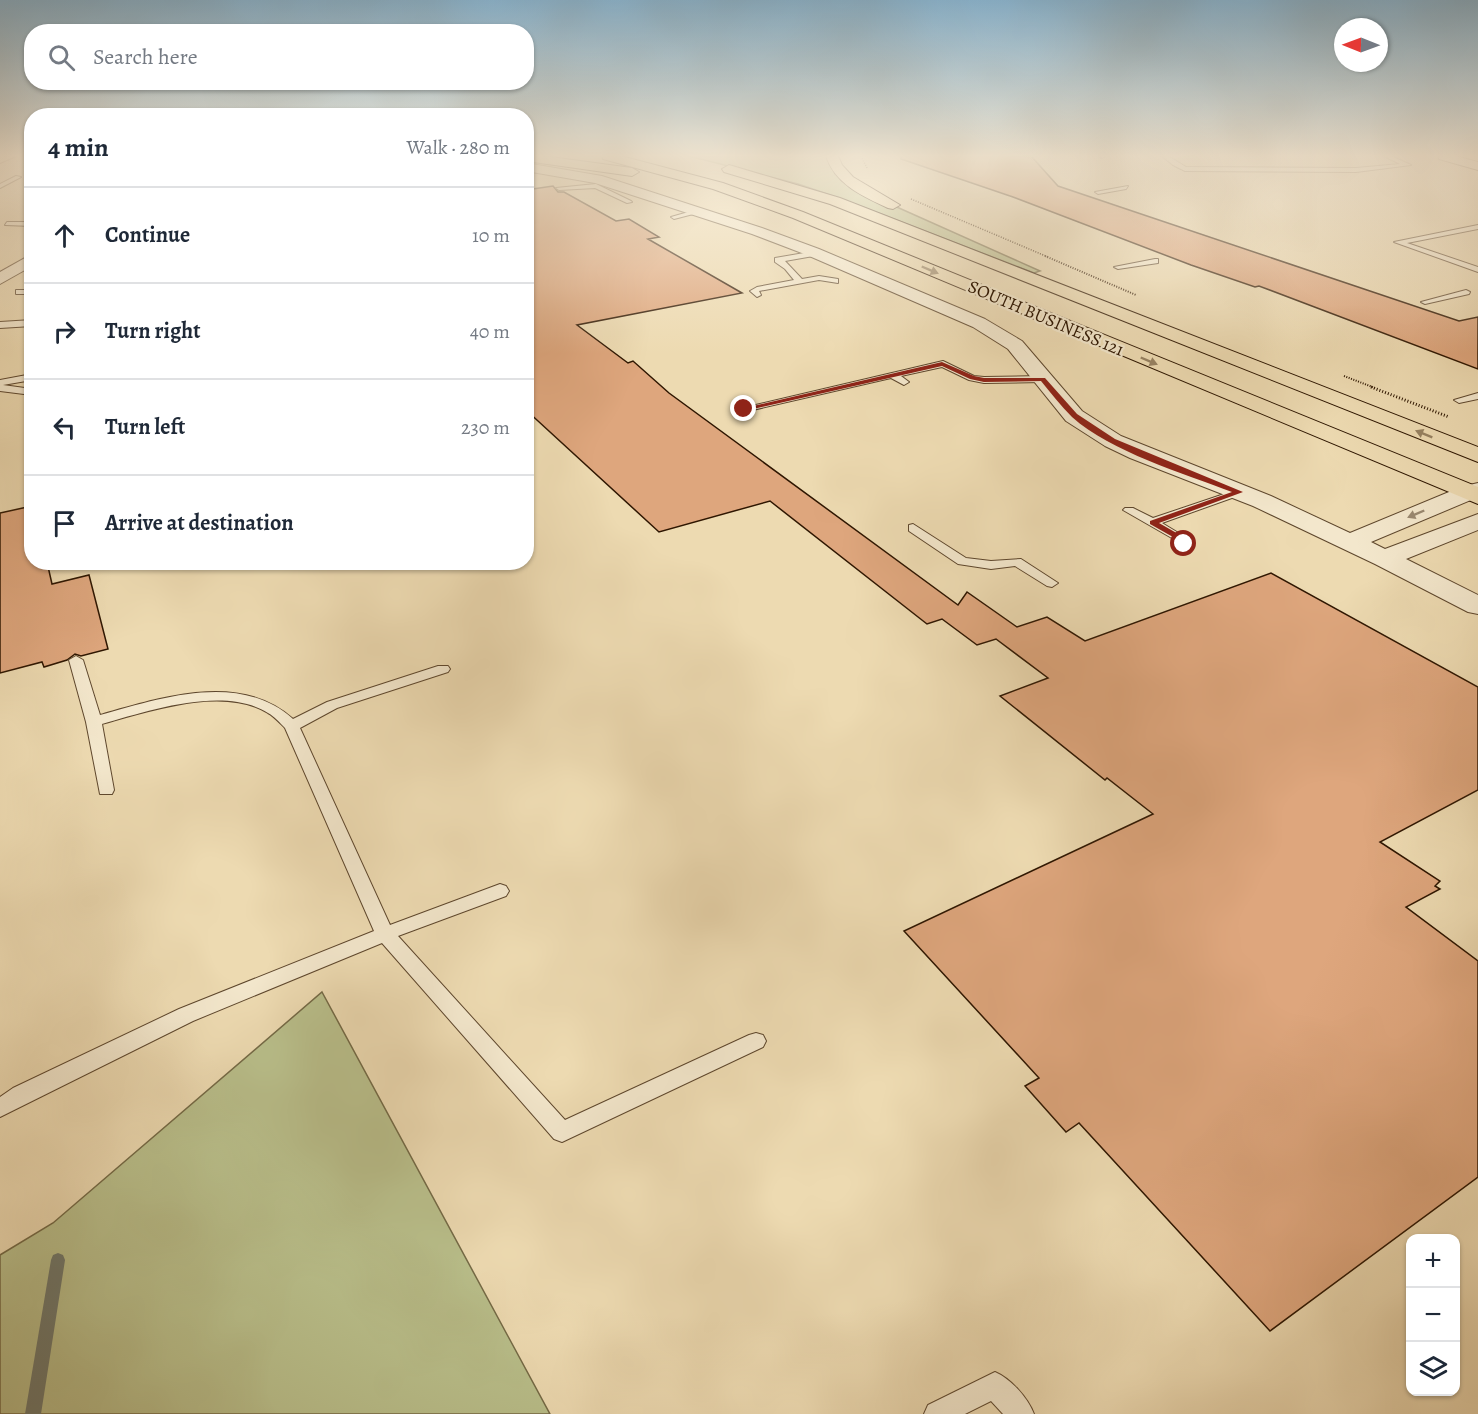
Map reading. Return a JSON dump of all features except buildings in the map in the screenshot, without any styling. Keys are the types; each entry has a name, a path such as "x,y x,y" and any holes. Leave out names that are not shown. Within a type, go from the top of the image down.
{"main road":[{"name":"SOUTH BUSINESS 121","path":"815,222 1475,493"},
{"name":"SOUTH BUSINESS 121","path":"889,222 1478,455"},
{"path":"933,222 1266,367 1275,375"}],"street":[{"path":"730,222 816,253 993,331 1015,345 1074,416 1113,441 1239,492 1350,542 1478,606"},
{"path":"0,279 24,265"},
{"path":"1350,542 1475,493"},
{"path":"1384,558 1478,521"}],"lane":[{"path":"6,224 24,224"},
{"path":"1478,227 1398,242 1478,270"},
{"path":"800,282 788,267 778,260 816,253"},
{"path":"1118,267 1155,261"},
{"path":"756,295 754,291 757,290 800,282 824,278 834,281"},
{"path":"19,292 24,292"},
{"path":"1425,302 1466,292"},
{"path":"0,325 24,324"},
{"path":"744,409 942,364 972,378 984,380 1043,379"},
{"path":"892,375 904,382"},
{"path":"0,383 24,378"},
{"path":"0,388 24,391"},
{"path":"1459,400 1478,396"},
{"path":"1153,522 1239,492"},
{"path":"1129,510 1184,540 1180,548"},
{"path":"913,528 962,561 991,565 1017,562 1052,583"},
{"path":"76,660 94,722 106,790"},
{"path":"292,726 332,705 443,669"},
{"path":"94,722 160,703 204,696 234,697 260,703 282,713 292,726 385,934 562,1132 756,1041"},
{"path":"0,1108 21,1095 186,1015 385,934 500,891"},
{"path":"937,1414 995,1385 1021,1414"}],"path":[{"path":"964,222 1138,296"},
{"path":"1340,375 1455,419"}],"green space":[{"path":"902,222 930,222 1040,271 1034,273"},
{"path":"322,992 550,1414 0,1414 0,1255 53,1223"}],"waterway":[{"path":"33,1414 58,1260"}],"route":[{"path":"744,409 942,364 972,378 984,380 1043,379 1074,416 1113,441 1239,492 1153,522 1184,540 1184,544"}]}
